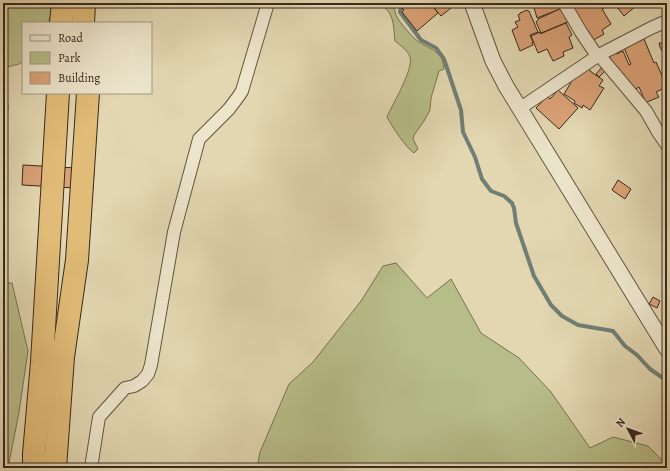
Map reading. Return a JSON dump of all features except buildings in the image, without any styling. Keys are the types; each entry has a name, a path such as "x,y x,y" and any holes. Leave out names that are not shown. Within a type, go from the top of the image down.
{"highway":[{"path":"62,3 62,22"},
{"path":"83,22 84,3"},
{"path":"32,463 41,369 58,94"},
{"path":"55,468 63,357 78,260 88,94"}],"street":[{"path":"91,468 99,417 125,388 134,386 142,381 148,374 151,365 174,232 198,140 212,128 238,98 242,90 268,3"},
{"path":"472,3 496,68 667,349"},
{"path":"564,3 581,32 598,56 646,111 667,145"},
{"path":"520,109 598,56 667,21"}],"green space":[{"path":"3,3 52,3 51,16 48,22 22,22 22,62 3,68"},
{"path":"376,3 397,3 395,12 404,26 415,39 421,44 432,49 441,57 443,61 444,69 439,71 431,98 430,110 414,135 413,139 418,149 414,153 403,142 387,117 406,78 409,70 410,57 406,50 395,41 390,14 382,6"},
{"path":"396,263 427,298 451,279 481,333 519,358 551,392 590,448 613,437 648,446 667,465 667,468 257,468 260,452 289,384 313,362 361,301 383,266"},
{"path":"3,283 12,283 28,351 19,412 8,468 3,468 3,326 7,322 3,310"}],"waterway":[{"path":"405,3 401,6 400,12 421,40 436,48 444,59 461,110 463,132 475,157 482,179 491,191 504,196 512,203 516,223 534,276 551,305 562,316 578,325 613,331 625,346 637,355 650,369 667,381"}]}
